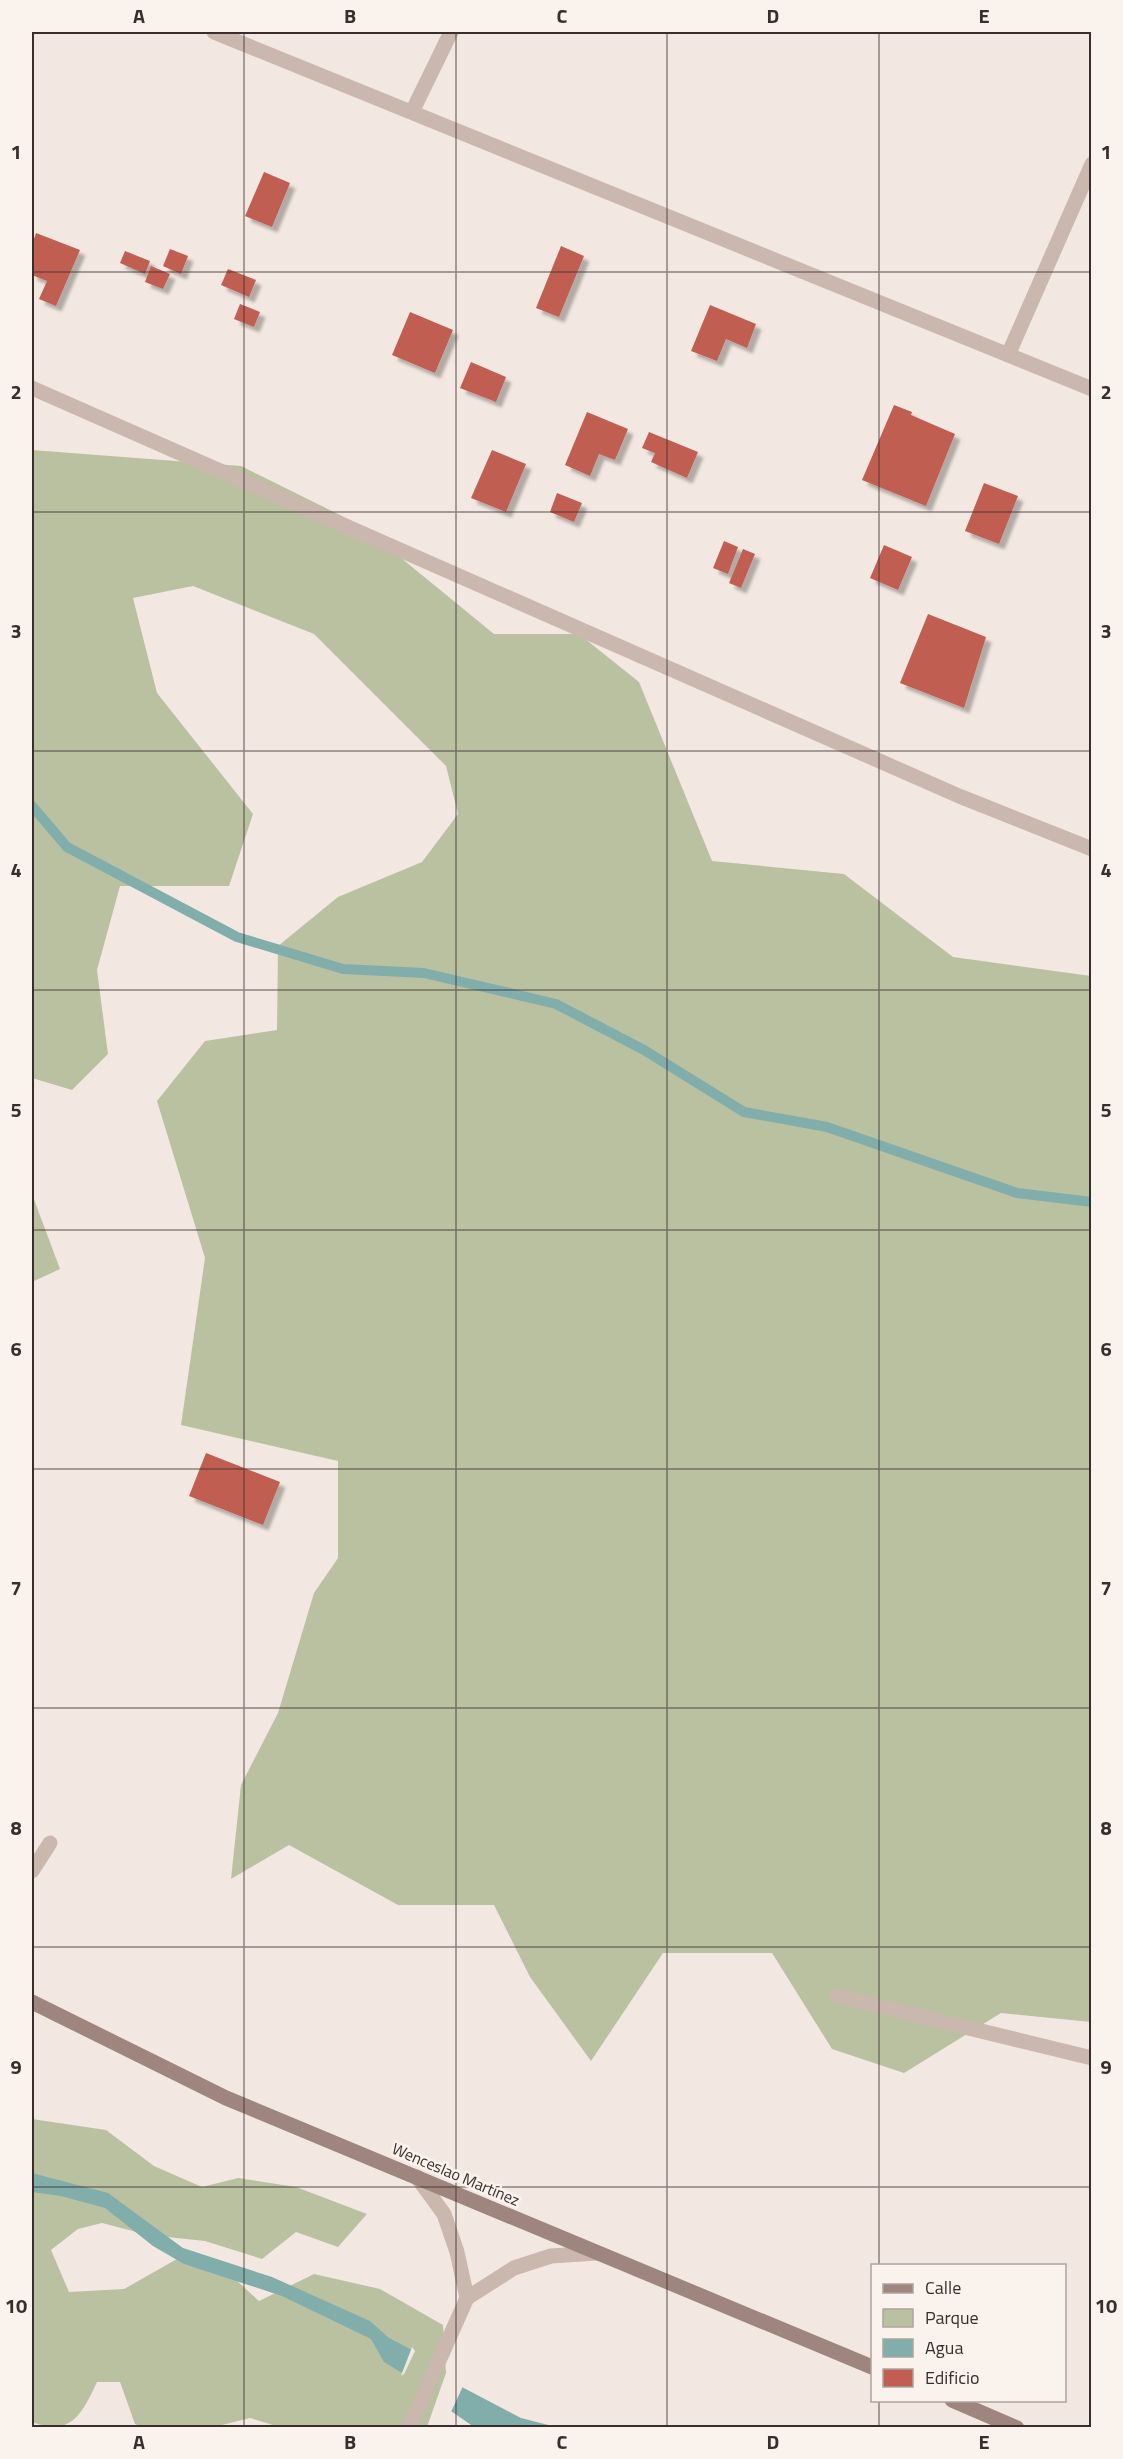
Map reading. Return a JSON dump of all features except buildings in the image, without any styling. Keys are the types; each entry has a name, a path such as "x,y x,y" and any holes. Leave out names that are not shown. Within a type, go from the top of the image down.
{"main road":[{"name":"Wenceslao Martínez","path":"32,2002 226,2098 871,2366"},
{"path":"957,2402 1017,2427"}],"street":[{"path":"214,32 1092,388"},
{"path":"412,112 451,32"},
{"path":"1008,355 1092,164"},
{"path":"32,388 959,796 1092,849"},
{"path":"32,1871 50,1843"},
{"path":"837,1996 1092,2058"},
{"path":"417,2177 444,2214 457,2252 467,2298"},
{"path":"409,2427 467,2298 514,2268 551,2256 597,2253"}],"green space":[{"path":"32,450 241,466 362,526 494,634 579,634 639,682 712,861 844,874 953,957 1091,976 1091,2022 1001,2013 904,2073 832,2049 772,1953 663,1953 591,2061 530,1977 494,1905 398,1905 289,1845 231,1879 241,1785 278,1713 314,1593 338,1558 338,1461 181,1425 205,1258 157,1101 205,1041 277,1030 278,946 338,897 422,862 458,814 446,766 314,634 193,586 133,598 157,693 253,814 229,886 120,886 97,970 108,1054 72,1090 32,1078"},
{"path":"32,1194 60,1269 32,1282"},
{"path":"32,2119 106,2130 154,2166 202,2187 238,2178 296,2187 367,2214 338,2247 296,2232 262,2259 205,2241 148,2235 102,2223 78,2229 51,2250 69,2292 124,2289 177,2259 223,2268 259,2301 314,2274 380,2289 443,2325 446,2373 427,2427 283,2428 250,2418 214,2427 142,2427 135,2424 120,2382 97,2382 80,2413 66,2424 56,2427 32,2422"}],"water":[{"path":"32,2173 108,2193 183,2248 272,2277 370,2321 389,2338 412,2350 402,2373 384,2362 371,2339 282,2296 184,2264 153,2246 105,2208 61,2196 32,2192"},
{"path":"460,2386 521,2418 556,2427 474,2427 448,2409"}],"pier":[{"path":"412,2347 415,2351 401,2376"},
{"path":"460,2383 464,2384 450,2414 446,2408"}],"waterway":[{"path":"32,806 67,847 237,937 343,969 424,973 556,1004 644,1050 744,1112 827,1127 1017,1193 1092,1202"}]}
